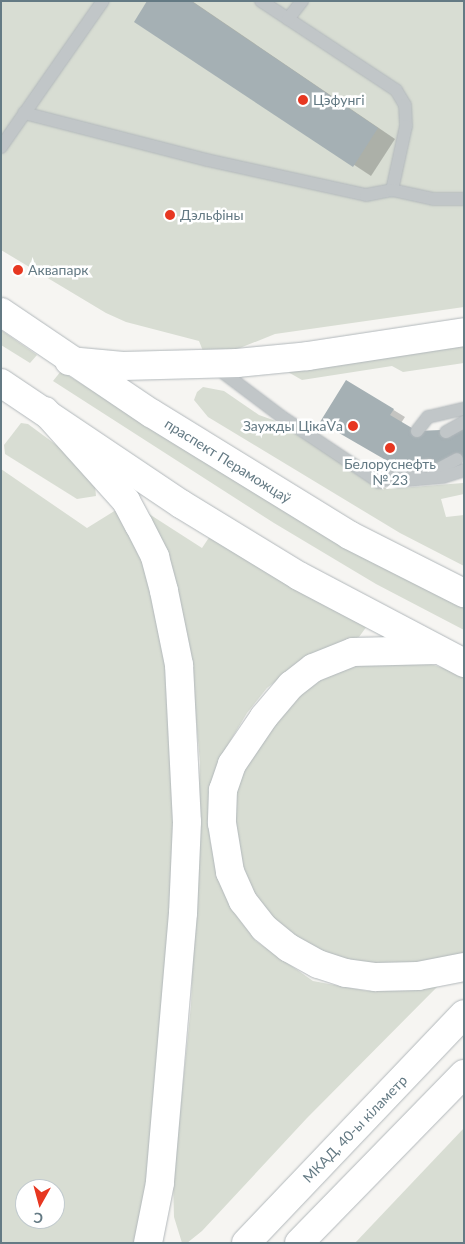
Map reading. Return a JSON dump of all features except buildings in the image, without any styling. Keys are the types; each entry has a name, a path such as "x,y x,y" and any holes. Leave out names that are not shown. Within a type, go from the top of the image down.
{"main road":[{"name":"праспект Пераможцаў","path":"1,312 69,361 349,535 464,593"},
{"path":"69,361 122,366 212,364 308,356 464,332"},
{"path":"1,382 181,504 282,566 464,663"},
{"path":"45,411 126,501 139,525 154,557 164,591 179,665 187,822 183,904 160,1183 148,1243"},
{"path":"437,650 353,652 313,668 291,684 264,716 232,764 223,790 222,823 230,872 243,902 264,928 289,948 318,964 346,973 376,977 418,976 464,967"},
{"name":"МКАД, 40-ы кіламетр","path":"246,1243 464,1014"},
{"path":"299,1243 464,1074"}],"lane":[{"path":"1,147 103,1"},
{"path":"261,1 396,90 405,106 406,126 392,190"},
{"path":"288,19 302,1"},
{"path":"24,113 207,160 366,195 392,190 434,199 464,199"},
{"path":"420,338 464,322"},
{"path":"212,364 282,417 379,482 443,477 460,464"},
{"path":"417,431 428,417 464,410"},
{"path":"446,432 464,422"},
{"path":"379,482 428,465"},
{"path":"379,482 396,466"}],"shaded area":[{"path":"1,1 464,1 464,307 275,334 230,352 205,356 199,341 126,322 106,313 1,250"},
{"path":"1,330 37,355 30,363 1,345"},
{"path":"464,345 464,363 403,372 392,366 302,380 288,372"},
{"path":"61,371 206,461 464,608 464,630 376,584 274,523 53,381"},
{"path":"203,387 224,391 259,415 273,420 387,489 463,483 464,494 441,499 446,517 464,515 464,566 400,533 208,417 194,400 197,392"},
{"path":"21,423 28,424 86,467 94,477 96,496 77,499 5,454 4,445"},
{"path":"1,469 87,528 116,510 142,559 163,633 177,764 171,996 140,1243 1,1243"},
{"path":"146,512 202,548 210,536 367,626 359,637 299,663 267,688 247,713 220,758 212,783 210,840 223,887 233,911 256,941 313,981 367,991 442,982 307,1118 202,1231 187,1243 182,1243 174,1217 173,1181 191,1005 200,762 192,676"},
{"path":"416,659 464,675 464,952 455,957 382,967 322,957 274,922 246,885 231,816 241,766 305,686 353,663"},
{"path":"464,1128 464,1243 355,1243"}],"place":[{"name":"Цэфунгі","path":"303,100"},
{"name":"Дэльфіны","path":"170,215"},
{"name":"Аквапарк","path":"18,270"},
{"name":"Заужды ЦікаVа","path":"353,426"},
{"name":"Белоруснефть № 23","path":"390,448"}]}
